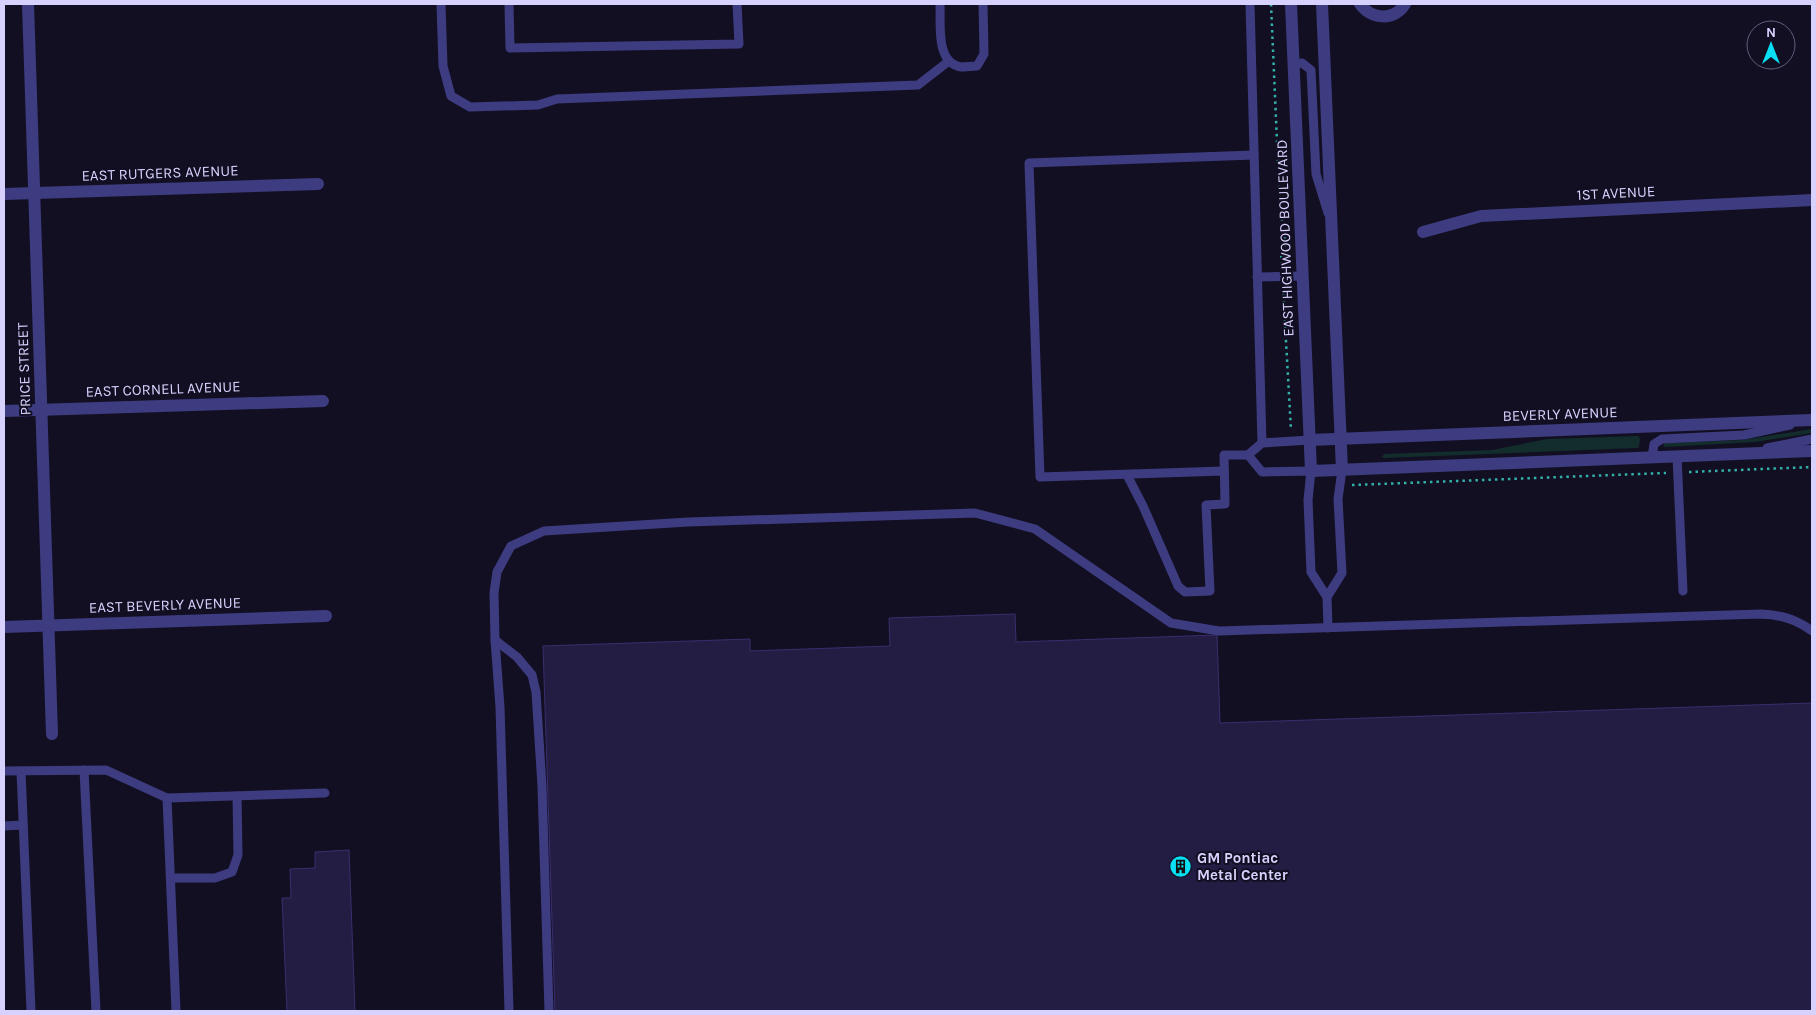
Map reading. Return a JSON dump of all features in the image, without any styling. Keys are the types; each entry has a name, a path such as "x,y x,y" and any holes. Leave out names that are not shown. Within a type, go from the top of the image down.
{"street":[{"name":"PRICE STREET","path":"28,4 52,734"},
{"name":"EAST HIGHWOOD BOULEVARD","path":"1291,4 1311,471"},
{"path":"1322,4 1342,470"},
{"path":"1360,4 1371,14 1385,17 1398,12 1405,4"},
{"name":"EAST RUTGERS AVENUE","path":"4,194 318,184"},
{"name":"1ST AVENUE","path":"1423,232 1481,216 1812,200"},
{"name":"EAST CORNELL AVENUE","path":"4,411 322,400"},
{"name":"BEVERLY AVENUE","path":"1310,440 1812,420"},
{"path":"1311,471 1812,451"},
{"name":"EAST BEVERLY AVENUE","path":"4,627 326,616"}],"lane":[{"path":"441,4 442,66 451,96 470,107 538,105 557,99 918,85 949,61"},
{"path":"509,4 510,48 739,44 737,4"},
{"path":"940,4 941,46 949,61 960,67 977,66 984,54 983,4"},
{"path":"1250,4 1262,443"},
{"path":"1293,64 1302,63 1311,70 1316,174 1331,225"},
{"path":"1224,471 1040,477 1029,163 1254,155"},
{"path":"1258,277 1303,276"},
{"path":"1652,458 1654,444 1662,439 1744,435 1812,420"},
{"path":"1740,454 1812,439"},
{"path":"1127,474 1178,586 1185,592 1210,591 1206,505 1225,504 1224,456 1248,455 1262,443 1310,440"},
{"path":"1248,455 1262,472 1311,471 1308,500 1311,572 1328,598"},
{"path":"1676,456 1683,591"},
{"path":"1328,628 1328,598 1342,573 1338,499 1342,470"},
{"path":"509,1011 500,707 494,593 497,572 511,546 544,531 688,522 975,513 1034,529 1171,623 1219,631 1775,614 1792,618 1812,631"},
{"path":"495,640 517,657 532,675 536,692 542,786 549,1011"},
{"path":"84,770 96,1011"},
{"path":"4,771 106,770 167,798 325,793"},
{"path":"21,771 31,1011"},
{"path":"170,878 215,878 232,872 238,855 237,796"},
{"path":"167,798 176,1011"},
{"path":"4,826 23,825"}],"path":[{"path":"1271,4 1280,211 1285,245 1281,252 1291,441"},
{"path":"1340,485 1812,467"}],"green space":[{"path":"1812,429 1812,433 1755,442 1665,447 1663,445 1665,443 1743,440"},
{"path":"1638,436 1640,438 1639,447 1637,448 1382,457 1384,454 1492,450 1547,439"}],"building":[{"name":"GM Pontiac Metal Center","path":"1015,614 1016,642 1217,635 1220,723 1812,703 1812,1011 555,1011 543,646 750,639 750,651 890,646 889,618"},
{"path":"349,850 355,1011 287,1011 282,898 291,898 290,869 315,868 315,852"}],"place":[{"name":"GM Pontiac Metal Center","path":"1181,867"}]}
